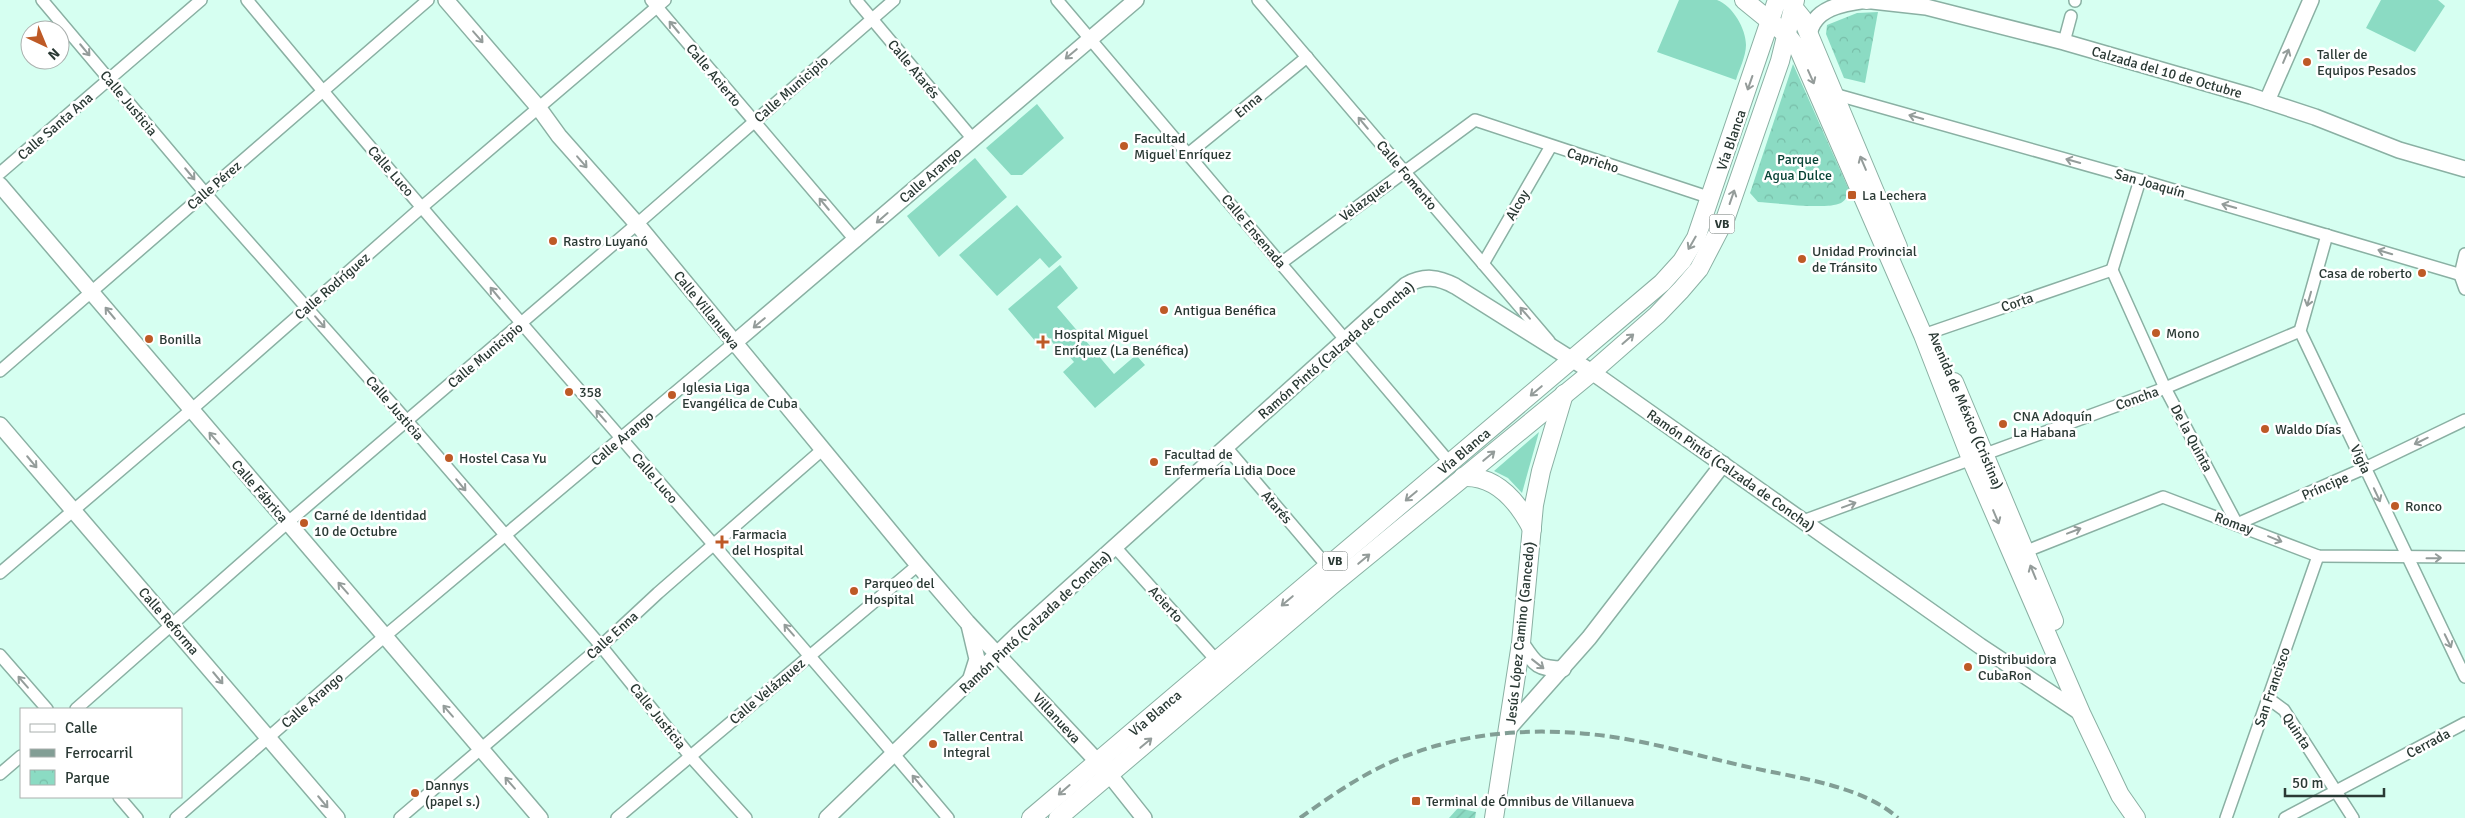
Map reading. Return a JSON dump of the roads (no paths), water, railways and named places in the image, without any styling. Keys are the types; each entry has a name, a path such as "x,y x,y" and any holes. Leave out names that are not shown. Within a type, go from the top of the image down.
{"main road":[{"path":"1744,0 1771,21"},
{"name":"Vía Blanca","path":"1030,818 1640,303 1682,261 1696,238 1711,198 1771,21 1788,1"},
{"name":"Vía Blanca","path":"1058,818 1463,477 1592,372 1657,315 1699,269 1726,217 1788,35 1788,1"},
{"name":"Avenida de México (Cristina)","path":"1788,1 1809,36 1834,94 1928,333 2019,554 2098,730 2127,789 2149,818"},
{"name":"Avenida de México (Cristina)","path":"1771,21 1788,35 1799,50 1928,333"},
{"path":"1548,449 1573,360"},
{"path":"1548,449 1567,410 1592,372"},
{"name":"Jesús López Camino (Gancedo)","path":"1494,818 1510,726 1521,644 1536,489 1548,449"},
{"path":"1463,477 1483,478 1502,489 1514,501 1532,529"},
{"name":"Avenida de México (Cristina)","path":"2019,554 2081,713 2120,796 2136,818"},
{"name":"Ramón Pintó (Calzada de Concha)","path":"2081,713 2098,730"}],"street":[{"name":"Calle Justicia","path":"42,0 205,193 408,421 505,537 601,646 690,756 746,818"},
{"name":"Calle Santa Ana","path":"0,173 201,0"},
{"name":"Calle Luco","path":"247,0 521,324 810,655 948,818"},
{"name":"Calle Pérez","path":"0,371 428,0"},
{"name":"Calle Villanueva","path":"446,0 538,107 559,136 637,224 822,450 967,622"},
{"name":"Calle Atarés","path":"856,0 972,138"},
{"name":"Calle Municipio","path":"77,708 288,523 637,224 894,0"},
{"name":"Calle Ensenada","path":"1057,0 1450,463"},
{"name":"Calle Arango","path":"176,818 385,636 856,241 972,138 1136,0"},
{"name":"Calle Fomento","path":"1258,0 1557,350"},
{"name":"Calzada del 10 de Octubre","path":"1809,36 1812,23 1822,13 1846,2 1865,0 1926,7 2064,42 2267,101 2315,117 2399,150 2465,170"},
{"path":"2267,101 2311,0"},
{"name":"Calle Rodríguez","path":"0,573 191,410 657,2"},
{"name":"Calle Acierto","path":"657,2 754,121 856,241"},
{"path":"2064,42 2071,16"},
{"name":"Enna","path":"1188,154 1307,57"},
{"name":"San Joaquín","path":"1834,94 2140,180 2462,276"},
{"name":"Capricho","path":"1475,120 1711,198"},
{"name":"Velazquez","path":"1281,263 1475,120"},
{"name":"Alcoy","path":"1483,264 1551,146"},
{"path":"2112,270 2140,180"},
{"name":"Calle Fábrica","path":"0,185 540,818"},
{"path":"2300,331 2327,235"},
{"path":"2465,254 2462,276 2465,290"},
{"name":"Corta","path":"1928,333 2112,270"},
{"name":"De la Quinta","path":"2112,270 2165,388 2237,524"},
{"name":"Ramón Pintó (Calzada de Concha)","path":"827,818 962,690 997,654 1406,284 1418,278 1442,279 1480,300 1592,372 1980,646 2081,713"},
{"name":"Concha","path":"1803,521 2165,388 2300,331"},
{"name":"Vigía","path":"2300,331 2465,677"},
{"name":"Príncipe","path":"2237,524 2365,468 2465,420"},
{"name":"Calle Reforma","path":"0,425 337,818"},
{"name":"Atarés","path":"1226,447 1328,567"},
{"name":"Calle Enna","path":"400,818 601,646 822,450"},
{"path":"1510,726 1563,669 1722,464"},
{"name":"Romay","path":"2019,554 2163,497 2318,556 2465,557"},
{"name":"Acierto","path":"1115,547 1217,661"},
{"name":"San Francisco","path":"2226,818 2318,556"},
{"name":"Calle Velázquez","path":"617,818 918,565"},
{"path":"962,690 972,676 977,659 967,622"},
{"name":"Villanueva","path":"967,622 1109,774 1144,818"},
{"path":"1521,644 1534,662 1544,669 1563,669"},
{"path":"0,655 46,708"},
{"name":"Quinta","path":"2269,699 2284,710 2353,818"},
{"name":"Cerrada","path":"2287,818 2465,724"},
{"path":"0,774 20,757"},
{"path":"120,798 137,818"}],"railway":[{"path":"1300,818 1340,790 1382,766 1411,754 1436,746 1486,735 1536,732 1587,734 1631,740 1809,780 1867,798 1884,807 1898,818"}],"place":[{"name":"Taller de Equipos Pesados","path":"2307,62"},
{"name":"Facultad Miguel Enríquez","path":"1124,146"},
{"name":"La Lechera","path":"1852,195"},
{"name":"Rastro Luyanó","path":"553,241"},
{"name":"Unidad Provincial de Tránsito","path":"1802,259"},
{"name":"Casa de roberto","path":"2422,273"},
{"name":"Antigua Benéfica","path":"1164,310"},
{"name":"Mono","path":"2156,333"},
{"name":"Bonilla","path":"149,339"},
{"name":"Hospital Miguel Enríquez (La Benéfica)","path":"1043,342"},
{"name":"358","path":"569,392"},
{"name":"Iglesia Liga Evangélica de Cuba","path":"672,395"},
{"name":"CNA Adoquín La Habana","path":"2003,424"},
{"name":"Waldo Días","path":"2265,429"},
{"name":"Hostel Casa Yu","path":"449,458"},
{"name":"Facultad de Enfermería Lidia Doce","path":"1154,462"},
{"name":"Ronco","path":"2395,506"},
{"name":"Carné de Identidad 10 de Octubre","path":"304,523"},
{"name":"Farmacia del Hospital","path":"722,542"},
{"name":"Parqueo del Hospital","path":"854,591"},
{"name":"Distribuidora CubaRon","path":"1968,667"},
{"name":"Taller Central Integral","path":"933,744"},
{"name":"Dannys (papel s.)","path":"415,793"},
{"name":"Terminal de Ómnibus de Villanueva","path":"1416,801"}],"park label":[{"name":"Parque Agua Dulce","path":"1798,168"}]}
